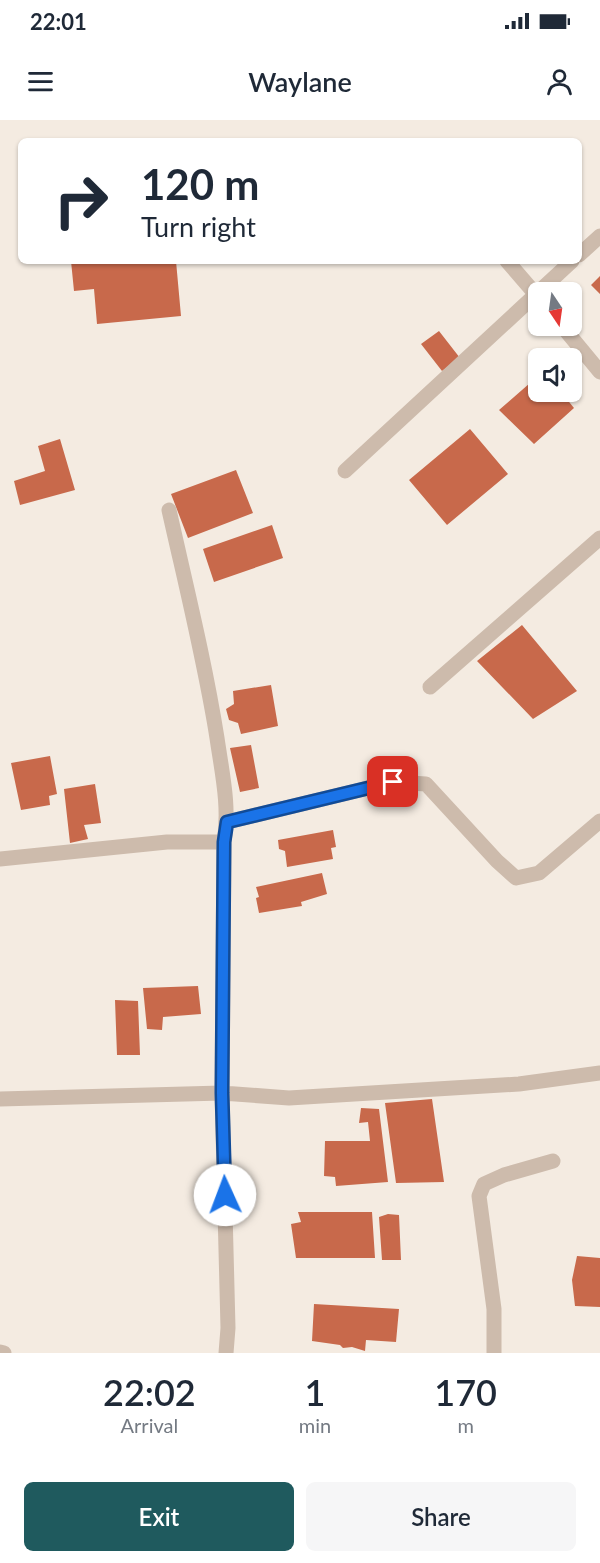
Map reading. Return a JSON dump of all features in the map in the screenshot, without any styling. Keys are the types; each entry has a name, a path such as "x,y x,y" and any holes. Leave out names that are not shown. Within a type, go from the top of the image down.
{"street":[{"path":"582,252 600,236"},
{"path":"510,264 528,286"},
{"path":"551,282 569,264"},
{"path":"345,471 528,304"},
{"path":"570,336 600,372"},
{"path":"169,510 209,689 227,822 224,842 222,1093 228,1316 226,1353"},
{"path":"430,687 600,538"},
{"path":"227,822 393,782 426,784 497,861 516,878 539,873 600,821"},
{"path":"0,859 167,842 224,842"},
{"path":"0,1099 222,1093 289,1098 519,1083 600,1073"},
{"path":"494,1353 494,1309 479,1196 483,1184 504,1175 553,1161"},
{"path":"0,1352 4,1353"}],"building":[{"path":"71,264 176,264 181,316 97,324 94,289 74,291"},
{"path":"600,276 600,294 591,285"},
{"path":"439,331 460,358 442,371 421,344"},
{"path":"528,385 528,402 569,402 574,408 534,444 499,410"},
{"path":"470,429 508,474 447,525 409,480"},
{"path":"60,439 75,490 20,505 14,481 45,471 38,446"},
{"path":"236,470 253,513 188,538 171,494"},
{"path":"272,525 283,558 214,582 203,549"},
{"path":"522,625 577,691 533,719 477,661"},
{"path":"271,685 278,726 241,734 238,723 229,720 226,709 234,704 233,691"},
{"path":"251,745 259,788 240,792 230,748"},
{"path":"50,756 57,794 49,796 50,805 21,810 11,763"},
{"path":"95,784 101,823 84,825 88,839 70,843 64,789"},
{"path":"333,830 336,847 331,848 333,859 287,867 285,851 279,849 278,840"},
{"path":"322,873 327,894 301,902 302,906 259,913 256,898 259,897 256,887"},
{"path":"198,986 201,1014 163,1017 162,1030 147,1029 143,988"},
{"path":"115,1000 138,1001 140,1055 117,1055"},
{"path":"432,1099 444,1182 396,1183 385,1103"},
{"path":"361,1108 379,1109 388,1182 336,1186 335,1177 324,1176 325,1141 370,1141 368,1122 359,1123"},
{"path":"298,1212 372,1212 375,1258 296,1258 291,1224 301,1222"},
{"path":"388,1214 399,1215 401,1260 382,1260 379,1217"},
{"path":"577,1256 600,1258 600,1307 575,1306 572,1280"},
{"path":"314,1304 399,1309 396,1342 366,1340 365,1351 312,1341"}],"route":[{"path":"225,1195 222,1093 224,842 227,822 393,782"}]}
